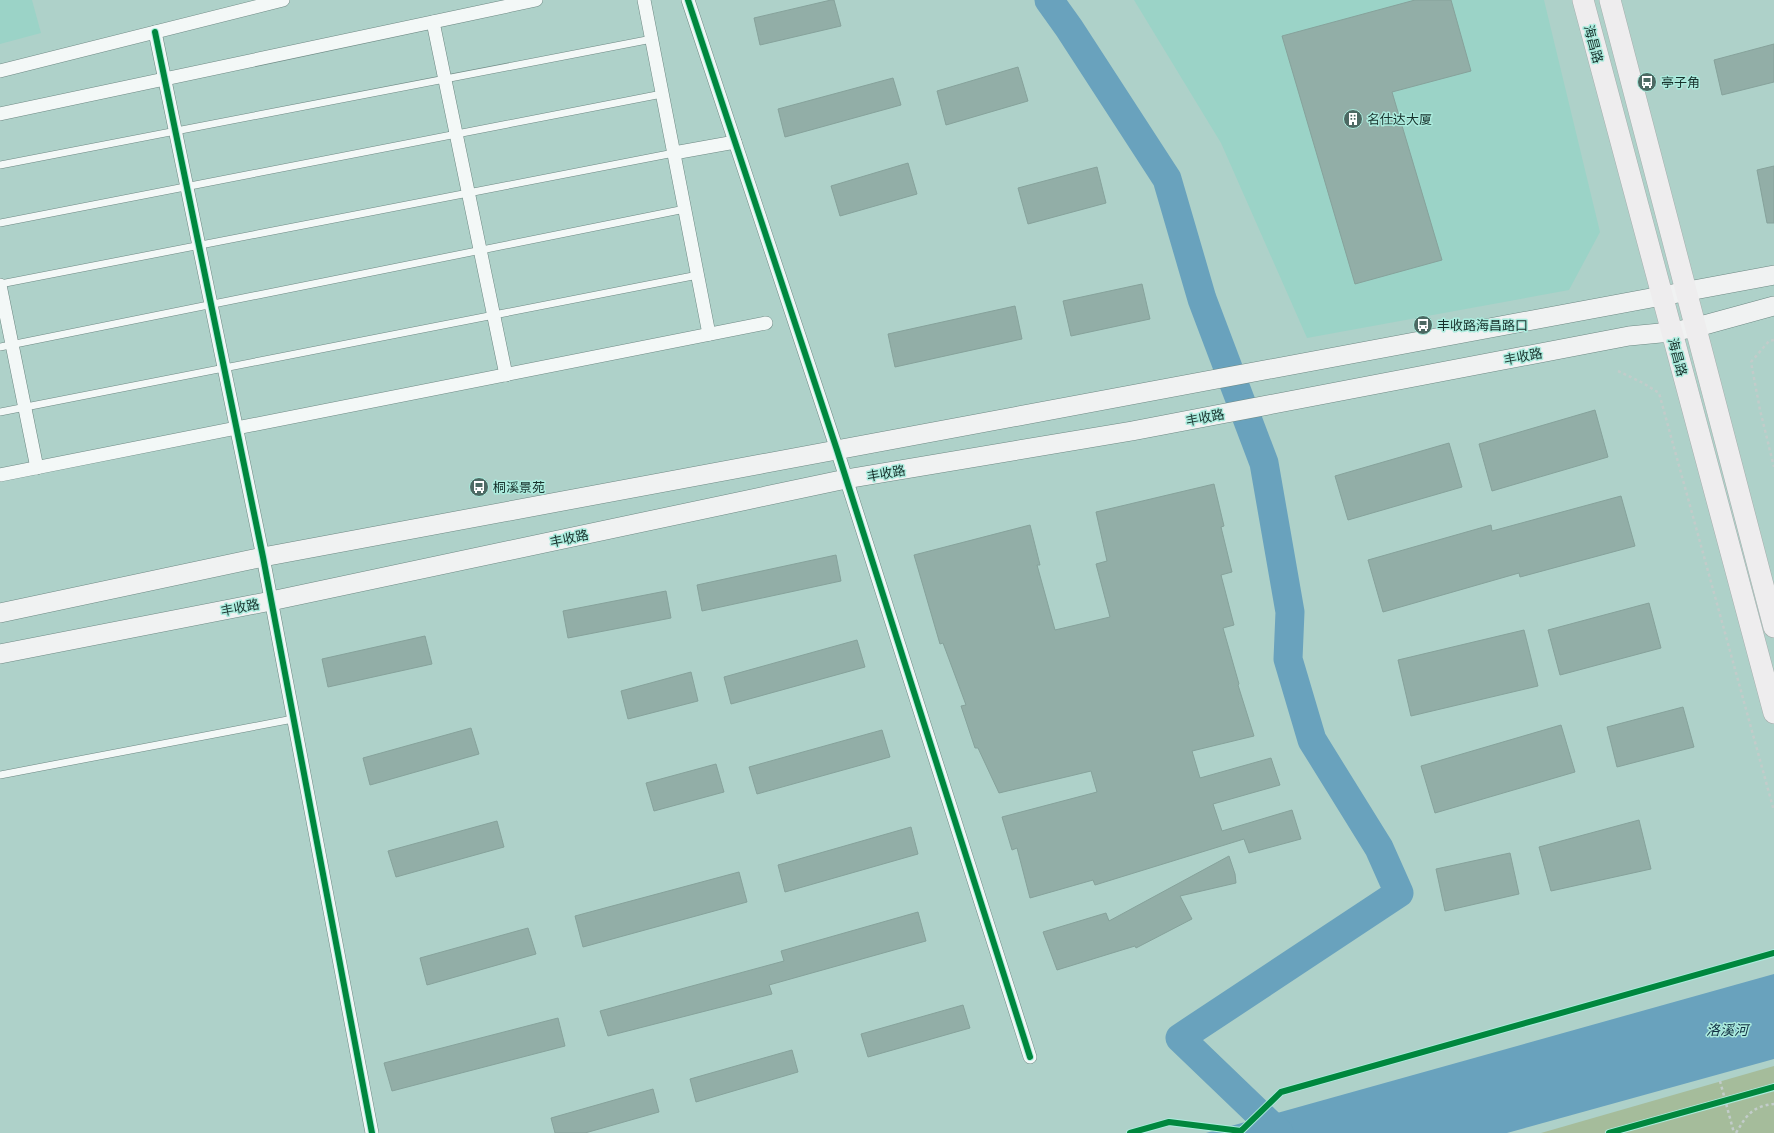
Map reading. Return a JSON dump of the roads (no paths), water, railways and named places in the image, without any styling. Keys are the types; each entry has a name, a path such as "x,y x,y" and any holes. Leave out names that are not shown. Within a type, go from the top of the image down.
{"main road":[{"name":"海昌路","path":"1583,0 1774,714"},
{"name":"海昌路","path":"1610,0 1773,618"},
{"path":"0,613 263,557 1774,275"},
{"name":"丰收路","path":"0,654 271,601 846,479 1140,429 1630,336 1671,332 1697,327 1774,306"}],"street":[{"path":"0,72 283,0"},
{"path":"0,114 536,0"},
{"path":"644,0 709,334"},
{"path":"688,0 837,450 1030,1057"},
{"path":"433,22 506,375"},
{"path":"155,32 263,557 372,1133"},
{"path":"674,153 735,142"},
{"path":"0,284 6,346 24,407 37,468"},
{"path":"0,475 766,323"}],"lane":[{"path":"0,165 652,39"},
{"path":"0,223 662,94"},
{"path":"0,284 674,153"},
{"path":"6,346 685,209"},
{"path":"0,412 698,275"},
{"path":"0,775 293,718"}],"water":[{"name":"洛溪河","path":"1774,974 1774,1059 1507,1133 1206,1133"}],"waterway":[{"path":"1049,0 1069,28 1167,179 1202,299 1264,463 1290,612 1288,659 1312,740 1379,848 1399,893 1180,1038 1279,1133"}],"place":[{"name":"亭子角","path":"1647,82"},
{"name":"名仕达大厦","path":"1353,119"},
{"name":"丰收路海昌路口","path":"1423,325"},
{"name":"桐溪景苑","path":"479,487"}]}
